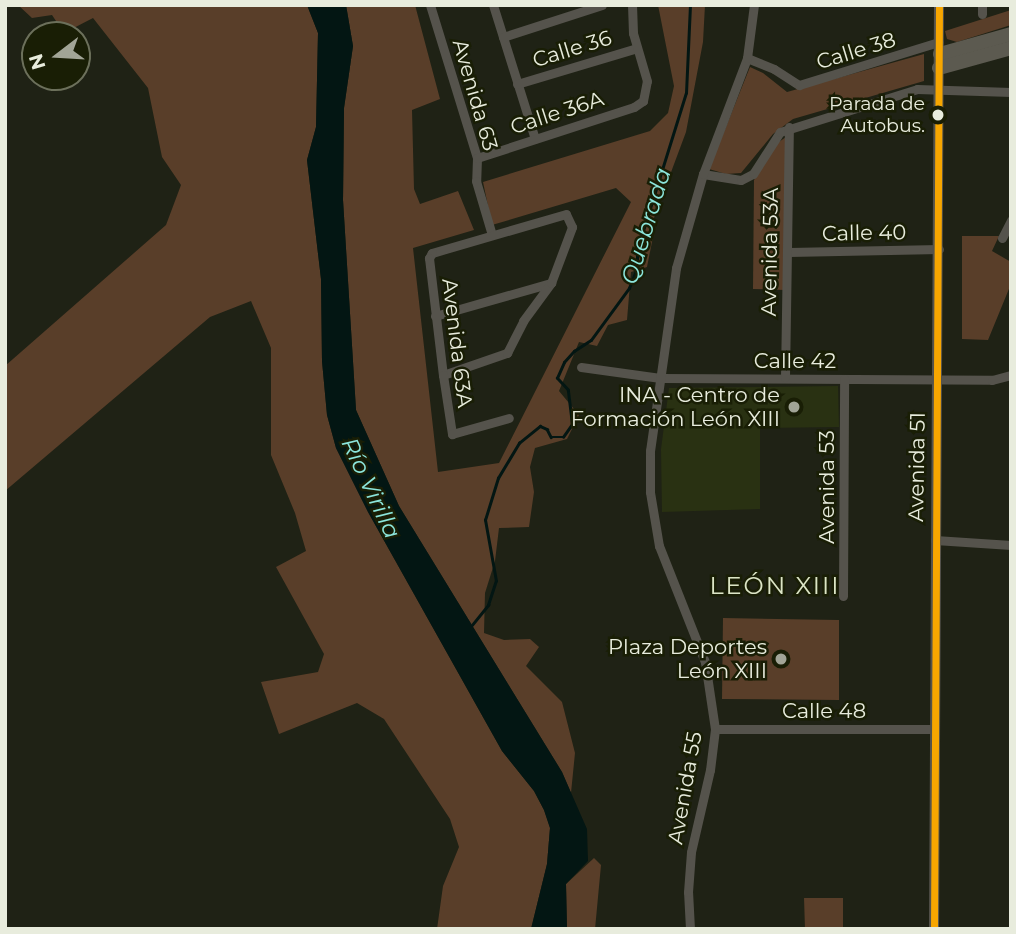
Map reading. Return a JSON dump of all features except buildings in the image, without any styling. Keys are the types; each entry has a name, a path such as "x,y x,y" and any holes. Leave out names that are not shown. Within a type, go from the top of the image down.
{"highway":[{"path":"940,55 1011,34"},
{"path":"940,55 968,61 1011,50"}],"street":[{"name":"Avenida 63","path":"430,5 477,158 476,181 492,235"},
{"path":"493,5 535,139"},
{"path":"503,37 602,5"},
{"path":"632,5 632,25 637,48"},
{"name":"Avenida 55","path":"690,929 688,892 691,852 710,770 715,729 705,662 666,569 653,513 650,451 676,268 703,174 747,58 754,5"},
{"name":"Avenida 51","path":"934,929 939,5"},
{"name":"Calle 36A","path":"477,158 634,107 646,97 647,81 637,48"},
{"name":"Calle 36","path":"517,84 637,48"},
{"name":"Calle 38","path":"747,58 774,69 799,85 940,55"},
{"path":"703,174 741,180 753,174 780,132 789,127 917,89 1011,92"},
{"name":"Avenida 53A","path":"785,377 789,127"},
{"path":"443,375 501,358 508,353 523,321 551,283 572,227 566,214 492,235"},
{"path":"1002,238 1011,220"},
{"name":"Avenida 63A","path":"492,235 430,257 435,316 452,434 509,418"},
{"name":"Calle 40","path":"789,252 939,249"},
{"path":"435,316 551,283"},
{"name":"Calle 42","path":"581,367 660,378 992,380 1010,375"},
{"name":"Avenida 53","path":"843,596 844,379"},
{"path":"935,540 1011,545"},
{"name":"Calle 48","path":"715,729 934,729"}],"shaded area":[{"path":"18,5 307,5 318,33 316,127 307,160 321,279 322,361 327,415 336,448 368,512 502,751 534,791 544,810 550,828 547,864 531,929 437,929 443,886 459,847 450,819 384,719 357,703 279,734 261,682 318,672 324,654 276,567 306,551 295,513 271,455 271,348 251,301 210,317 5,491 5,366 166,225 181,185 162,157 148,88 93,18 87,21 56,21 52,15 32,18"},
{"path":"346,5 415,5 440,99 412,110 414,189 420,204 458,191 474,230 413,248 438,472 499,463 631,202 616,188 492,225 483,182 650,131 668,113 674,86 658,5 705,5 703,42 686,132 651,226 654,232 647,267 631,272 627,320 608,325 597,346 579,342 559,391 579,415 567,439 535,448 530,467 534,492 529,527 499,528 495,561 485,593 484,633 504,640 530,639 539,647 526,666 562,702 575,753 571,793 562,772 399,506 356,410 343,200 344,108 353,46"},
{"path":"1011,10 1011,25 957,42 947,39 945,31"},
{"path":"924,54 924,81 793,119 773,134 741,173 726,174 709,169 750,67 763,73 787,92"},
{"path":"786,137 785,290 753,289 754,180 776,144"},
{"path":"962,236 999,236 992,251 1011,262 1011,284 988,340 962,339"},
{"path":"838,386 839,427 760,428 760,509 662,512 661,449 669,388"},
{"name":"Plaza Deportes León XIII","path":"723,618 839,620 839,700 722,699"},
{"path":"594,858 601,865 595,929 567,929 566,884"},
{"path":"804,898 843,898 843,929 805,929"}],"water":[{"name":"Río Virilla","path":"307,5 346,5 353,46 344,108 343,200 356,410 399,506 562,772 587,829 588,861 566,884 567,929 531,929 547,864 550,828 544,810 534,791 502,751 368,512 336,448 327,415 322,361 321,279 307,160 316,127 318,33"}],"waterway":[{"name":"Quebrada","path":"472,625 488,605 496,581 485,520 498,478 519,443 540,426 547,429 551,437 563,437 572,424 568,390 557,378 564,362 574,351 591,340 629,288 637,268 637,250 686,93 690,5"}],"transit line":[{"path":"934,929 939,5"}],"place":[{"name":"Parada de Autobus.","path":"938,115"},
{"name":"INA - Centro de Formación León XIII","path":"794,407"},
{"name":"Plaza Deportes León XIII","path":"781,659"}],"district":[{"name":"LEÓN XIII","path":"775,586"}]}
